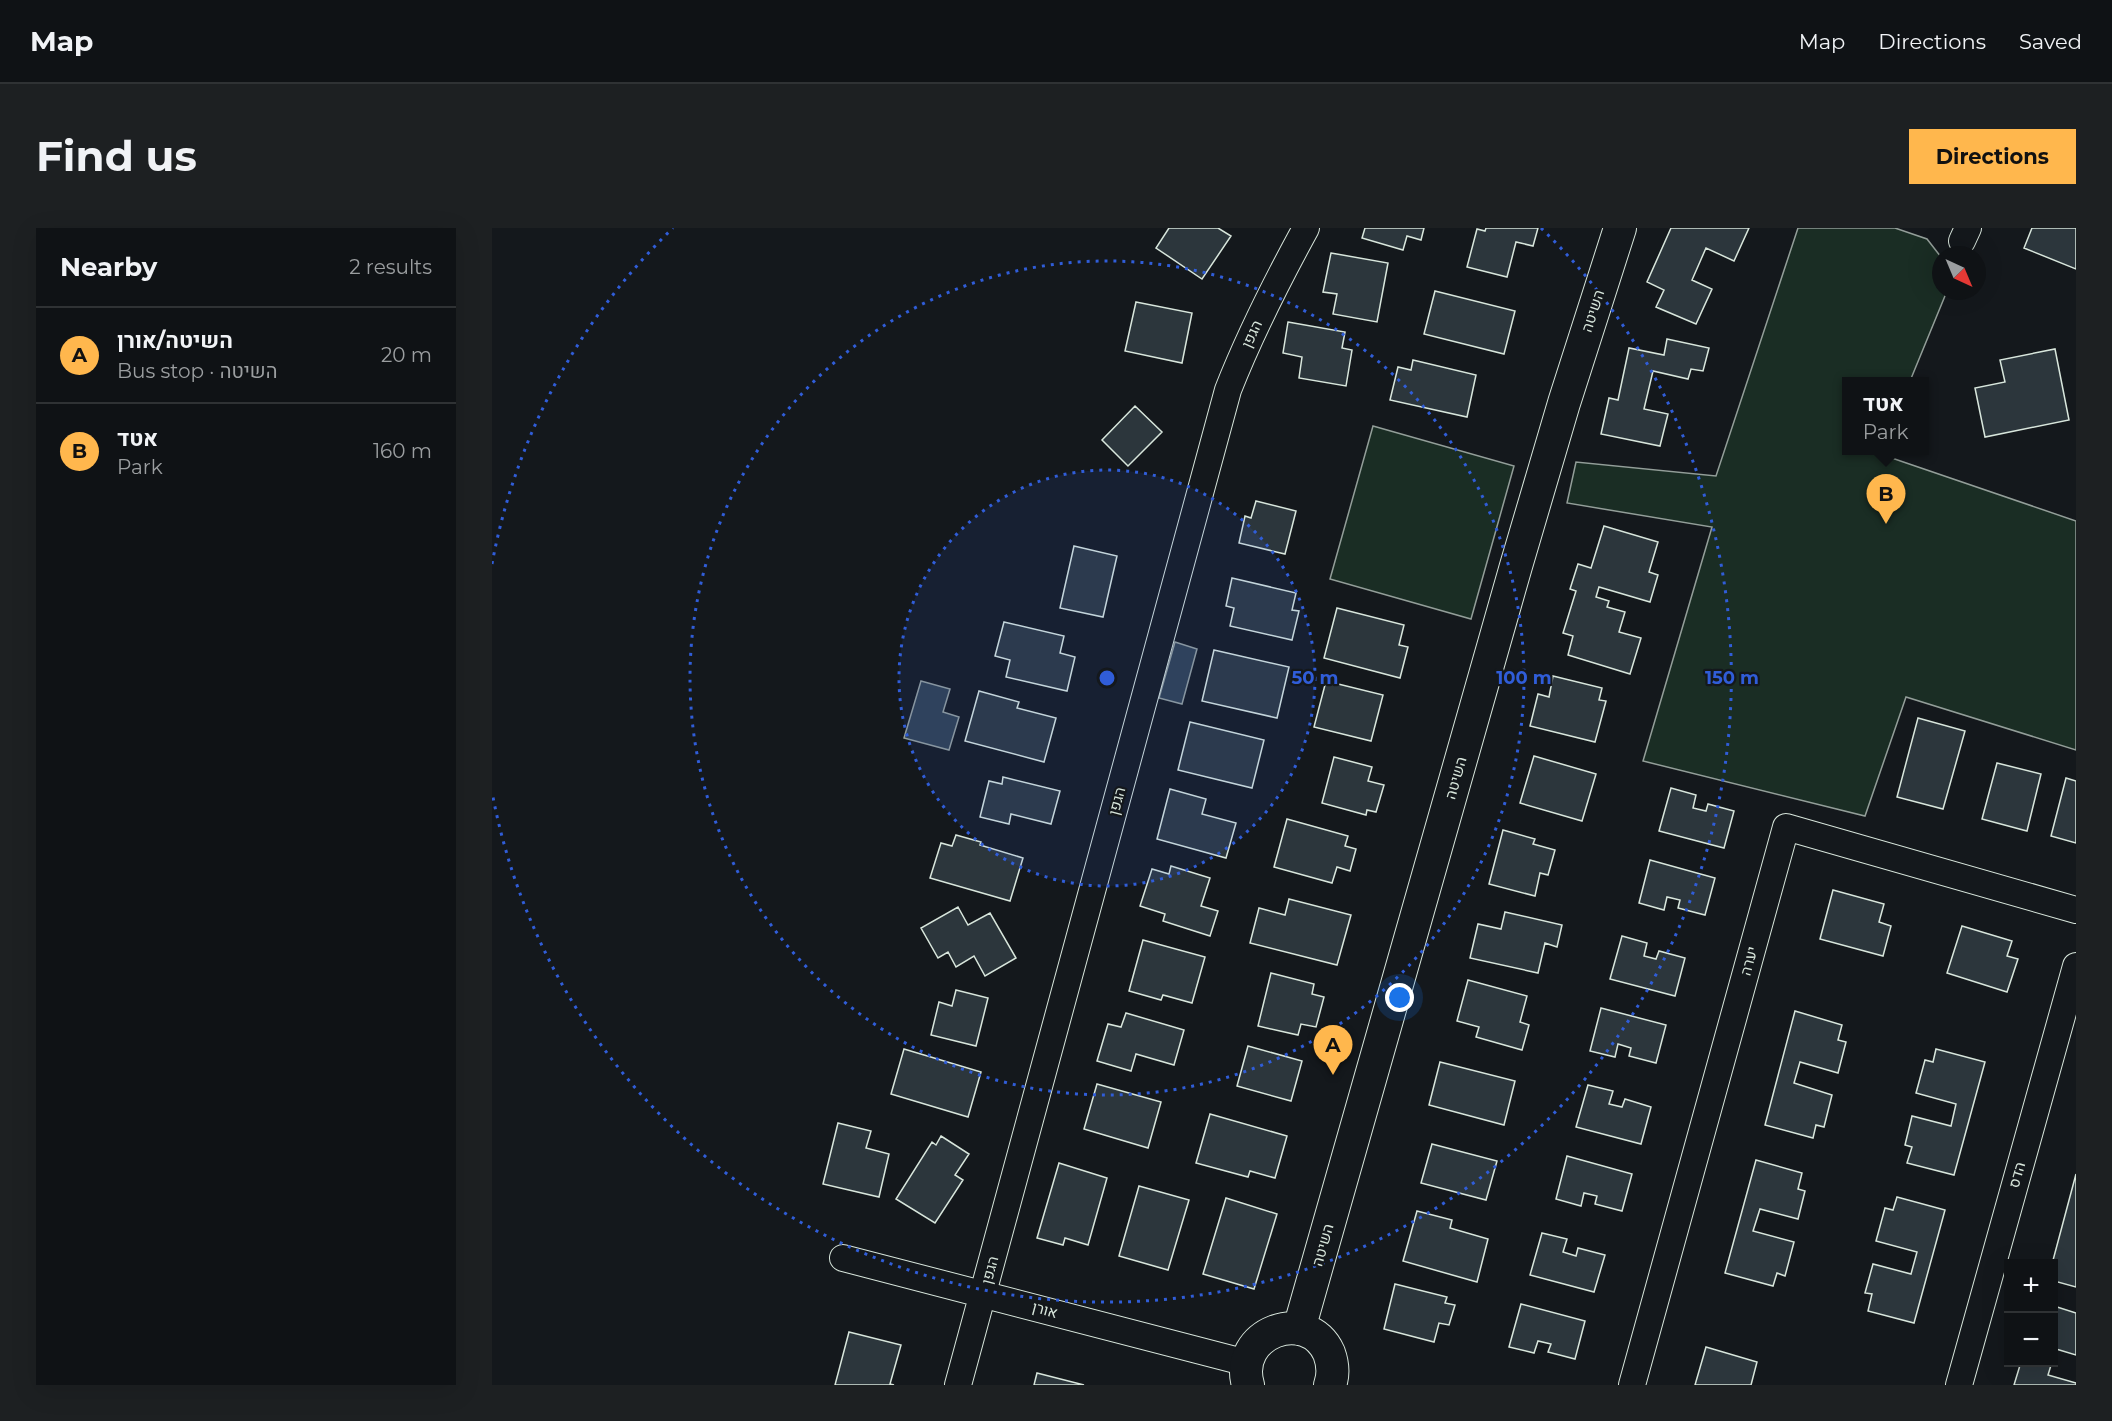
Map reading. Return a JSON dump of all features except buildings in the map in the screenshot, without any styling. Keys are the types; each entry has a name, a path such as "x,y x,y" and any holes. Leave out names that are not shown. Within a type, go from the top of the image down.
{"street":[{"name":"הגפן","path":"958,1385 1228,390 1261,314 1306,228"},
{"name":"השיטה","path":"1299,1329 1516,566 1620,228"},
{"name":"יערה","path":"1632,1385 1786,827 2076,910"},
{"name":"הדס","path":"1959,1385 2076,966"},
{"name":"אורן","path":"843,1258 983,1294 1248,1374"},
{"path":"1248,1374 1253,1347 1266,1335 1282,1329 1299,1329 1314,1336 1326,1348 1332,1364 1332,1385"}],"green space":[{"path":"1798,228 1895,228 1927,239 1932,246 1932,300 1943,300 1912,377 1842,377 1842,455 1883,455 2076,521 2076,750 1906,697 1865,816 1643,761 1712,527 1567,503 1576,462 1716,476"},
{"path":"1373,426 1514,466 1471,619 1330,579"}],"water":[{"path":"1175,642 1197,649 1182,704 1159,698"},
{"path":"921,681 950,689 943,712 959,717 949,750 904,738"}],"place":[{"name":"אטד","path":"1886,524"},
{"name":"השיטה/אורן","path":"1333,1075"}]}
